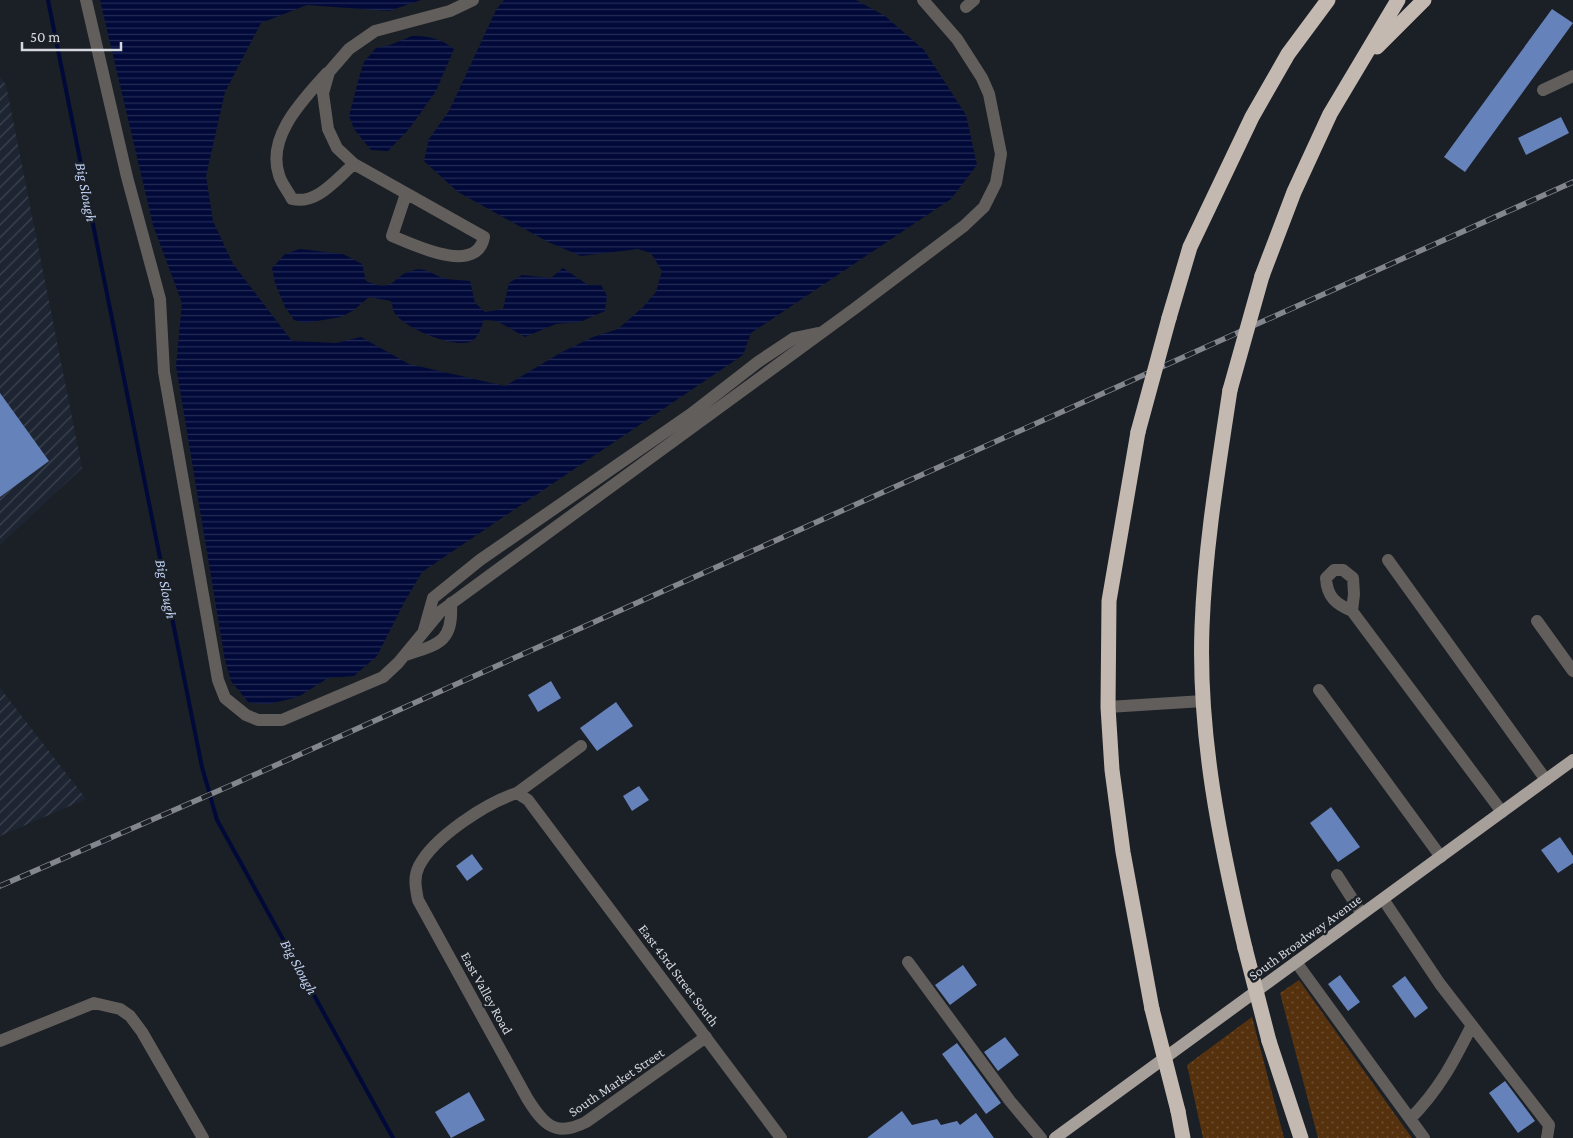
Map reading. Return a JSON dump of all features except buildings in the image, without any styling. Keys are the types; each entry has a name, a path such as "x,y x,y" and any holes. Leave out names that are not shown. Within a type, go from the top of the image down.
{"highway":[{"path":"1184,1138 1152,1009 1123,852 1112,770 1108,707 1109,601 1138,432 1190,247 1252,117 1288,54 1328,0"},
{"path":"1292,1138 1224,860 1211,779 1203,702 1204,608 1213,503 1230,390 1262,276 1294,192 1326,123 1398,0"},
{"path":"1364,60 1424,0"},
{"path":"1269,1041 1301,1138"}],"main road":[{"name":"South Broadway Avenue","path":"1055,1138 1573,760"}],"street":[{"path":"86,0 127,177 160,299 164,372 218,680 225,698 246,715 258,720 282,720 383,677 405,655 424,630 451,603 823,332 964,226 984,207 996,182 1001,154 986,86 957,39 923,0"},
{"path":"354,164 313,198 302,201 292,199 279,175 277,152 284,128 305,98 348,49 375,31 450,12 473,0"},
{"path":"329,72 323,93 328,129 337,148 354,164 484,237 483,246 478,251 468,255 448,257 392,236 406,194"},
{"path":"1543,90 1573,76"},
{"path":"424,630 433,598 480,560 691,414 772,352 794,338 823,332"},
{"path":"1388,560 1546,780"},
{"path":"405,655 421,650 448,635 451,627 451,603"},
{"path":"1352,611 1502,812"},
{"path":"1537,622 1573,671"},
{"path":"1319,690 1441,856"},
{"path":"1108,707 1203,702"},
{"path":"517,793 581,746"},
{"name":"East 43rd Street South","path":"517,793 528,800 781,1138"},
{"name":"East Valley Road","path":"517,793 480,811 449,833 431,849 419,867 414,881 418,900 539,1118"},
{"path":"1337,875 1362,914"},
{"path":"1384,898 1440,984 1549,1125 1547,1138"},
{"path":"908,962 1010,1101 1041,1138"},
{"path":"1296,962 1424,1138"},
{"path":"0,1041 94,1003 120,1009 130,1016 142,1032 203,1138"},
{"path":"1410,1120 1429,1101 1445,1078 1472,1025"},
{"name":"South Market Street","path":"539,1118 552,1128 572,1130 600,1113 706,1037"}],"shaded area":[{"path":"100,0 421,0 389,11 307,5 261,23 225,92 206,176 213,221 233,264 292,341 336,343 361,337 409,364 505,386 562,352 593,337 618,329 643,307 656,292 662,271 651,253 638,249 581,256 548,242 458,192 424,161 429,139 449,111 496,10 504,0 856,0 885,16 924,50 966,115 977,165 951,199 751,333 743,355 422,572 377,656 354,676 328,678 298,697 269,704 249,703 231,681 225,660 176,366 182,303 153,225"},
{"path":"412,36 434,38 454,49 436,91 409,129 388,151 371,150 354,129 349,116 364,62 376,48 390,45"},
{"path":"0,77 6,85 82,468 0,545"},
{"path":"300,249 343,254 362,264 366,281 376,285 388,285 406,273 418,269 443,278 470,281 475,303 485,312 503,309 509,283 522,275 551,278 563,268 588,285 601,285 607,296 605,311 580,322 556,324 525,337 497,321 484,320 476,338 470,342 462,343 441,339 418,330 399,318 394,312 391,301 369,297 354,310 341,317 305,323 294,320 285,307 275,283 272,268 285,254"},
{"path":"0,688 86,799 0,836"},
{"path":"1299,980 1412,1138 1318,1138 1280,993"},
{"path":"1252,1017 1284,1138 1203,1138 1187,1065"}],"waterway":[{"name":"Big Slough","path":"48,0 202,767 217,820 393,1138"}],"railway":[{"path":"0,886 234,784 1573,182"}]}
